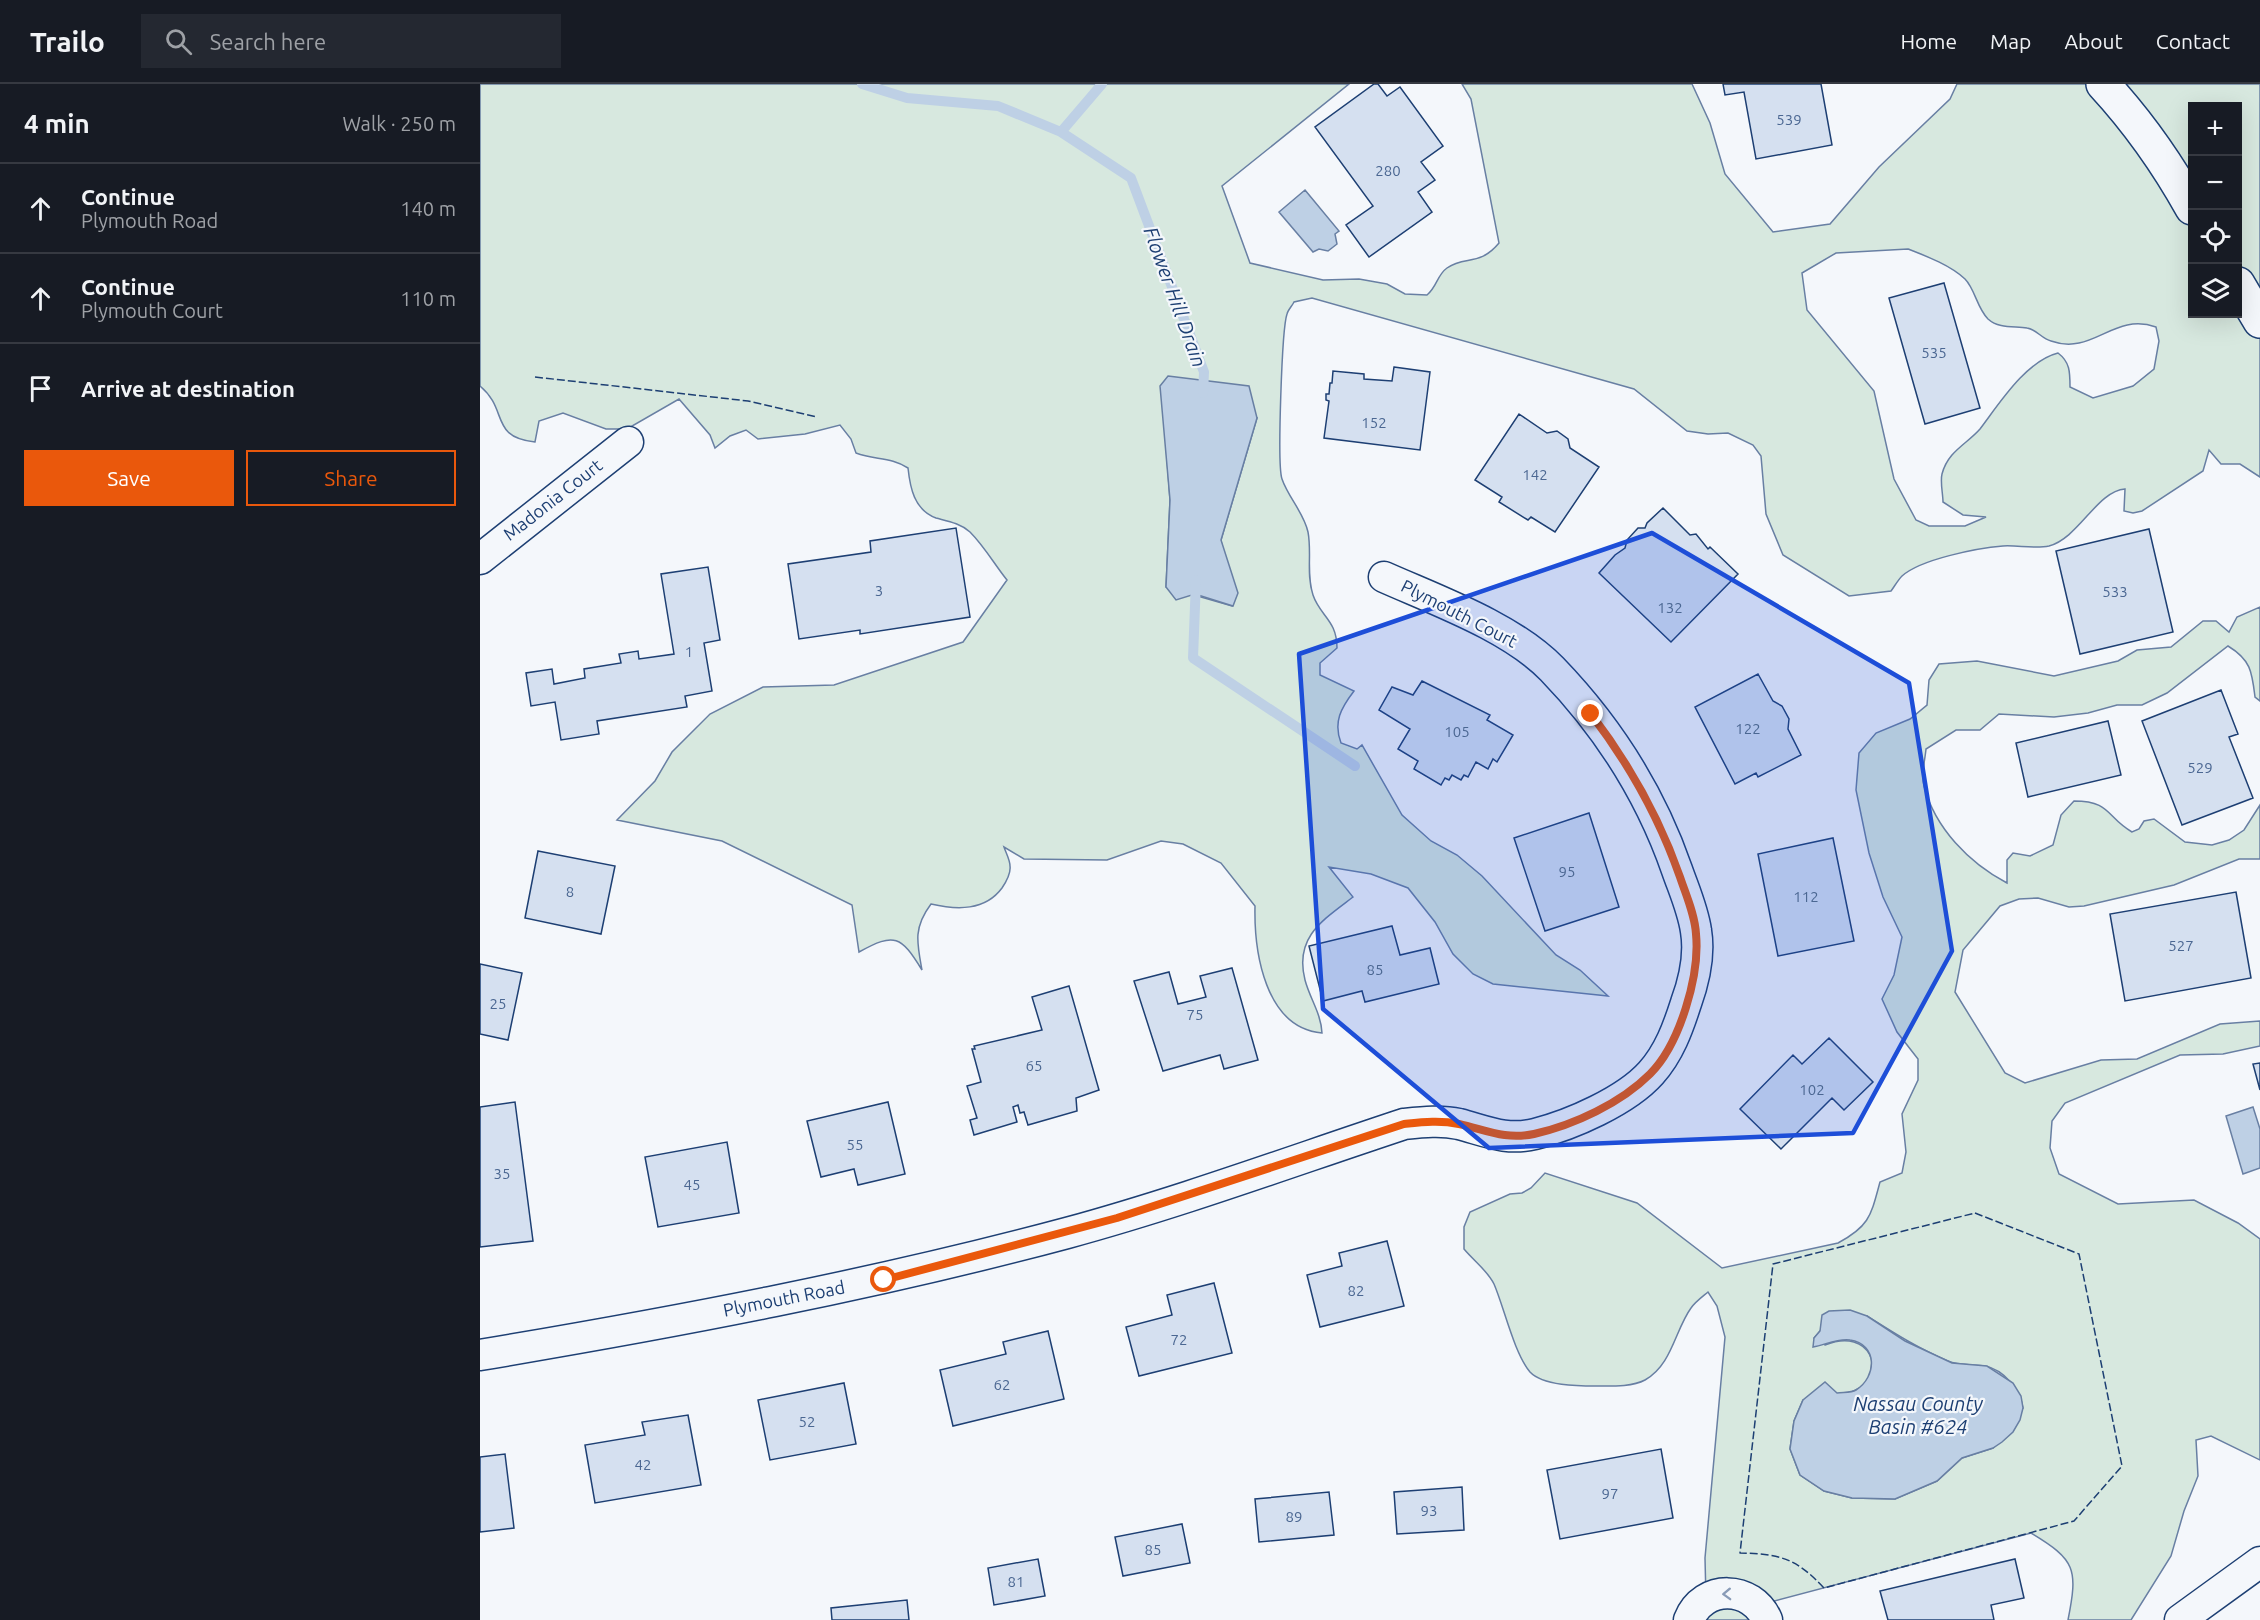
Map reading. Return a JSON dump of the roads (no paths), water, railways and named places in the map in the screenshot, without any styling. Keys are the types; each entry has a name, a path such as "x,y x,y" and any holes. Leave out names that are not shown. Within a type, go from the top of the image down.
{"street":[{"path":"2103,84 2129,112 2168,164 2188,199"},
{"path":"2242,291 2260,321"},
{"name":"Madonia Court","path":"480,559 628,442"},
{"name":"Plymouth Court","path":"1384,577 1500,632 1529,650 1552,669 1591,714 1634,775 1667,839 1690,907 1696,933 1696,961 1689,994 1667,1051 1651,1074 1627,1093 1587,1115 1534,1134"},
{"name":"Plymouth Road","path":"480,1356 624,1331 884,1280 1107,1221 1404,1124 1433,1121 1459,1124 1487,1134 1508,1137 1534,1134"},
{"path":"2180,1620 2260,1562"},
{"path":"1689,1620 1696,1606 1706,1599 1719,1593 1733,1593 1747,1597 1758,1605 1767,1620"}],"water":[{"path":"1305,190 1339,231 1335,234 1337,244 1328,251 1319,249 1313,252 1279,212"},
{"path":"1168,376 1249,386 1257,418 1221,540 1238,593 1233,606 1195,594 1176,600 1166,587 1170,500 1160,386"},
{"path":"2253,1107 2260,1129 2260,1168 2243,1174 2226,1116"},
{"name":"Nassau County Basin #624","path":"1850,1310 1867,1316 1905,1341 1952,1363 1987,1366 2013,1383 2021,1396 2023,1408 2020,1420 2013,1432 1993,1448 1962,1458 1937,1481 1895,1499 1852,1498 1824,1491 1800,1475 1790,1449 1794,1421 1803,1400 1825,1382 1837,1393 1854,1391 1863,1384 1871,1370 1870,1354 1859,1343 1841,1340 1813,1347 1814,1338 1820,1331 1822,1315 1829,1311"}],"waterway":[{"name":"Flower Hill Drain","path":"862,84 907,98 998,106 1061,132 1131,178 1204,372 1203,393"},
{"path":"1061,132 1102,84"},
{"name":"Flower Hill Drain","path":"1196,580 1193,658 1355,766"}]}
